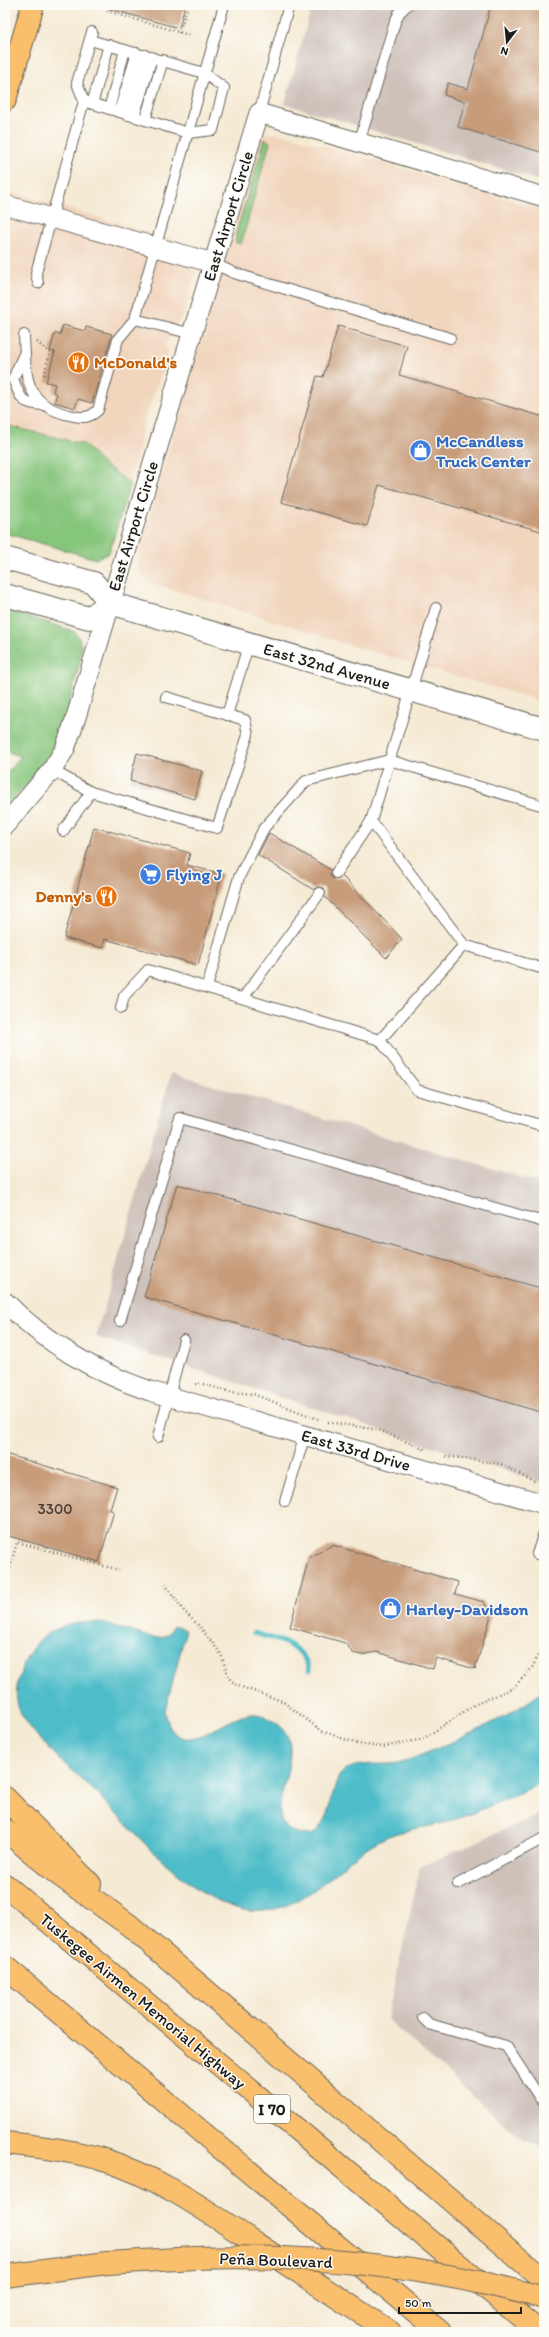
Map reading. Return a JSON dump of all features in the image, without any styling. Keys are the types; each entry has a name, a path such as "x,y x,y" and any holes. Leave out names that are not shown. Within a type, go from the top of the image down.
{"main road":[{"path":"5,100 33,5"},
{"path":"5,1798 129,1925"},
{"path":"5,1830 58,1874 129,1925 544,2280"},
{"name":"Tuskegee Airmen Memorial Highway","path":"5,1885 539,2332"},
{"path":"5,1966 440,2332"},
{"path":"5,2143 49,2148 98,2158 152,2180 218,2218 390,2332"},
{"name":"Peña Boulevard","path":"5,2276 100,2264 195,2258 267,2258 364,2264 453,2277 544,2298"}],"street":[{"path":"258,113 544,197"},
{"name":"East Airport Circle","path":"5,825 52,770 65,749 76,717 258,113"},
{"path":"5,205 213,263"},
{"path":"5,558 94,582 110,603 89,618 5,595"},
{"name":"East 32nd Avenue","path":"110,603 544,729"},
{"name":"East 33rd Drive","path":"8,1312 55,1345 92,1368 116,1379 171,1388 305,1435 544,1504"}],"lane":[{"path":"24,335 25,375 43,405 54,412 80,418 96,412 100,403 118,339 135,319 224,5"},
{"path":"258,113 289,5"},
{"path":"359,143 395,22 399,13 407,5"},
{"path":"91,36 109,45 163,60 204,73 224,88 212,130 188,133 88,102 77,82 91,36"},
{"path":"38,283 36,273 52,218 88,102 109,45"},
{"path":"109,109 125,50"},
{"path":"126,115 145,55"},
{"path":"145,120 163,60"},
{"path":"213,263 234,272 292,291 450,338"},
{"path":"135,319 192,334"},
{"path":"25,353 13,379 22,400 27,404 43,405"},
{"path":"336,873 371,821 436,608"},
{"path":"227,715 249,643"},
{"path":"52,770 91,792 217,828 248,735 245,720 166,697"},
{"path":"207,987 239,877 264,828 306,781 389,760 544,806"},
{"path":"63,831 91,792"},
{"path":"371,821 464,945 544,969"},
{"path":"243,998 320,893"},
{"path":"380,1040 464,945"},
{"path":"121,1008 124,996 148,970 380,1040 417,1090 544,1126"},
{"path":"120,1321 180,1118 544,1222"},
{"path":"158,1436 184,1340"},
{"path":"285,1501 305,1435"},
{"path":"537,1554 544,1533"},
{"path":"458,1884 544,1838"},
{"path":"423,2018 429,2024 506,2046 540,2098 544,2100"}],"path":[{"path":"111,12 113,5"},
{"path":"180,33 188,5"},
{"path":"263,8 266,5"},
{"path":"107,11 189,35"},
{"path":"44,375 50,351"},
{"path":"171,1388 203,1384 231,1392 253,1394 323,1421 379,1430 430,1452"},
{"path":"444,1456 500,1464 538,1483"},
{"path":"5,1587 17,1542 119,1570"},
{"path":"165,1584 184,1611 200,1627 221,1654 229,1678 236,1685 282,1701 322,1731 358,1744 382,1747 423,1739 474,1705 513,1688 532,1668 543,1646 544,1636"}],"shaded area":[{"path":"312,5 544,5 544,182 285,104"},
{"path":"265,133 287,135 544,210 544,702 357,647 149,582 141,576 138,567 139,552 260,139"},
{"path":"5,190 202,248 185,310 165,345 168,351 167,358 145,417 130,485 122,475 107,468 92,450 83,444 5,425"},
{"path":"171,1073 544,1184 544,1483 96,1337"},
{"path":"544,1812 544,2146 522,2140 387,2019 420,1867"}],"green space":[{"path":"265,139 270,142 241,244 236,243 236,233"},
{"path":"5,425 83,444 104,466 122,477 130,485 109,553 96,559 5,533"},
{"path":"5,610 74,631 79,638 81,647 78,668 70,699 56,742 37,773 5,809 5,775 21,756 5,751"}],"water":[{"path":"91,1622 107,1624 149,1637 162,1638 169,1633 173,1626 186,1630 165,1711 171,1728 180,1737 191,1738 203,1735 242,1716 254,1714 264,1716 279,1725 288,1738 290,1755 280,1807 282,1821 291,1831 312,1835 319,1828 325,1819 339,1776 344,1771 356,1766 392,1764 412,1759 498,1720 534,1698 544,1689 544,1782 472,1814 447,1822 388,1836 351,1859 325,1882 297,1901 281,1907 263,1911 246,1910 228,1905 210,1897 195,1887 154,1853 92,1789 41,1740 24,1719 19,1709 17,1688 19,1679 30,1651 37,1642 45,1635 65,1626"}],"building":[{"path":"109,5 185,5 179,28 109,9"},
{"path":"491,5 544,5 544,153 458,127 465,102 444,95 448,83 468,89"},
{"name":"McDonald's","path":"63,325 85,331 86,327 112,334 92,403 78,399 75,408 54,402 57,394 53,392 55,384 46,382 55,352 50,351 55,333 60,335"},
{"name":"McCandless Truck Center","path":"338,326 407,346 399,375 544,417 544,532 379,485 367,526 281,502 317,376 323,377"},
{"path":"137,753 202,771 195,799 130,781"},
{"path":"94,827 190,853 187,865 222,874 198,965 105,939 103,948 64,938"},
{"name":"Flying J","path":"269,833 331,870 330,875 333,879 343,877 402,939 386,958 325,897 324,888 318,887 314,890 258,855"},
{"path":"177,1184 544,1289 544,1413 144,1297"},
{"path":"5,1454 117,1487 110,1510 114,1511 99,1562 5,1535"},
{"name":"Harley-Davidson","path":"332,1545 458,1582 455,1594 484,1602 491,1616 475,1669 436,1658 433,1669 377,1652 361,1655 353,1653 345,1643 290,1627 309,1558"}],"waterway":[{"path":"254,1633 288,1644 302,1654 309,1670"}],"place":[{"name":"McDonald's","path":"79,362"},
{"name":"McCandless Truck Center","path":"420,451"},
{"name":"Flying J","path":"150,874"},
{"name":"Denny's","path":"107,896"},
{"name":"Harley-Davidson","path":"391,1609"}]}
